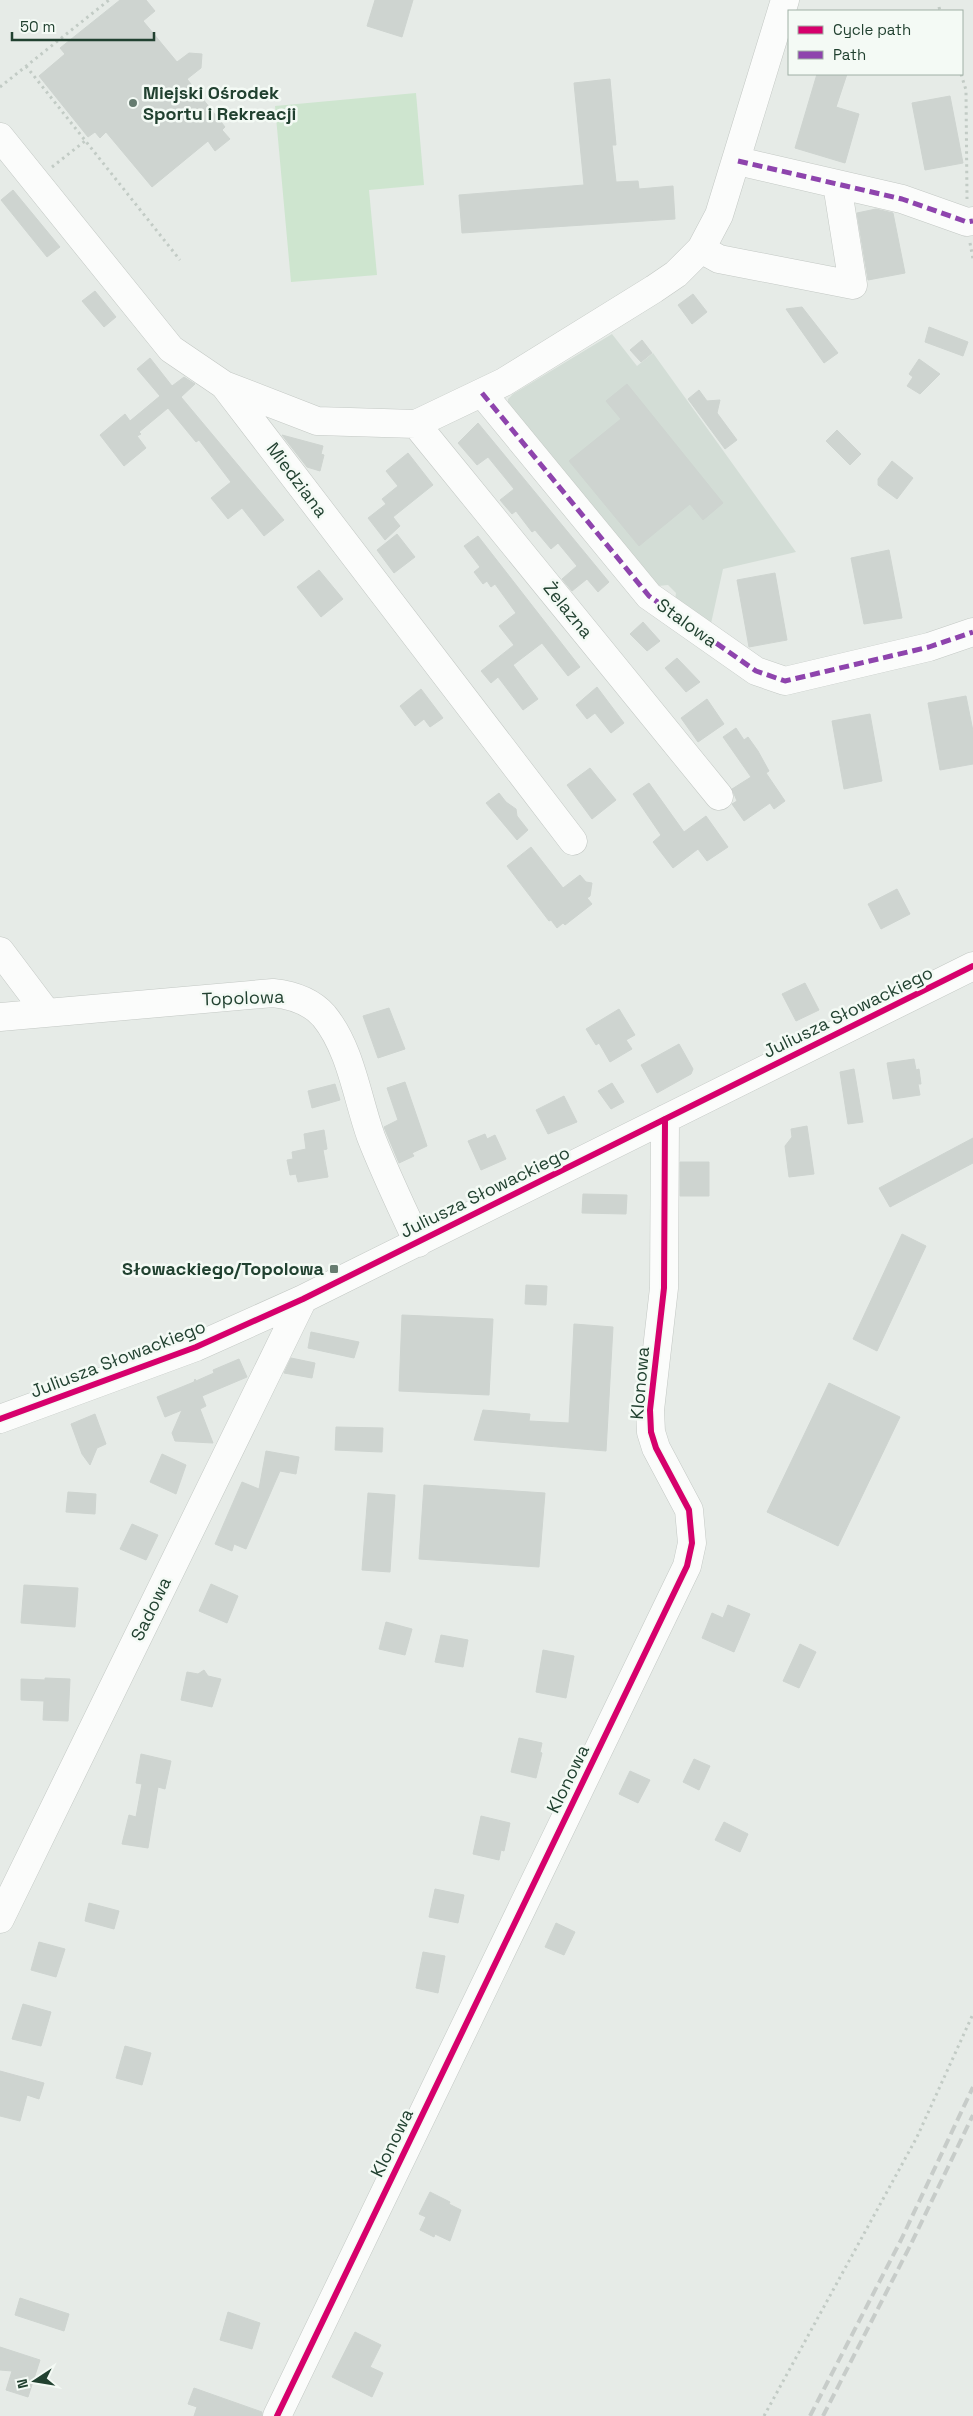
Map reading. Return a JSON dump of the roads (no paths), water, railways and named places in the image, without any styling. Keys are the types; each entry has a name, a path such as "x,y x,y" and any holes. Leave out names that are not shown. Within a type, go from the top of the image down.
{"street":[{"path":"224,385 318,421 416,424 528,369 654,290 676,274 700,249 720,215 738,161 785,0"},
{"name":"Miedziana","path":"0,137 172,349 224,385 573,841"},
{"path":"738,161 902,199 970,222"},
{"path":"700,249 719,259 853,285 837,184"},
{"name":"Stalowa","path":"482,393 649,596 739,660 771,678 785,681 929,647 973,632"},
{"name":"Żelazna","path":"416,424 719,796"},
{"path":"0,951 46,1012"},
{"name":"Juliusza Słowackiego","path":"0,1419 196,1347 303,1299 973,966"},
{"name":"Topolowa","path":"0,1017 273,993 289,994 311,1005 323,1015 340,1043 372,1138 418,1243"},
{"name":"Klonowa","path":"277,2416 687,1566 692,1543 689,1510 656,1448 651,1432 650,1410 664,1288 665,1120"},
{"name":"Sadowa","path":"0,1919 303,1299"}],"railway":[{"path":"810,2416 901,2240 973,2087"},
{"path":"823,2416 911,2244 973,2115"}],"place":[{"name":"Miejski Ośrodek Sportu i Rekreacji","path":"133,103"},
{"name":"Słowackiego/Topolowa","path":"334,1269"}]}
